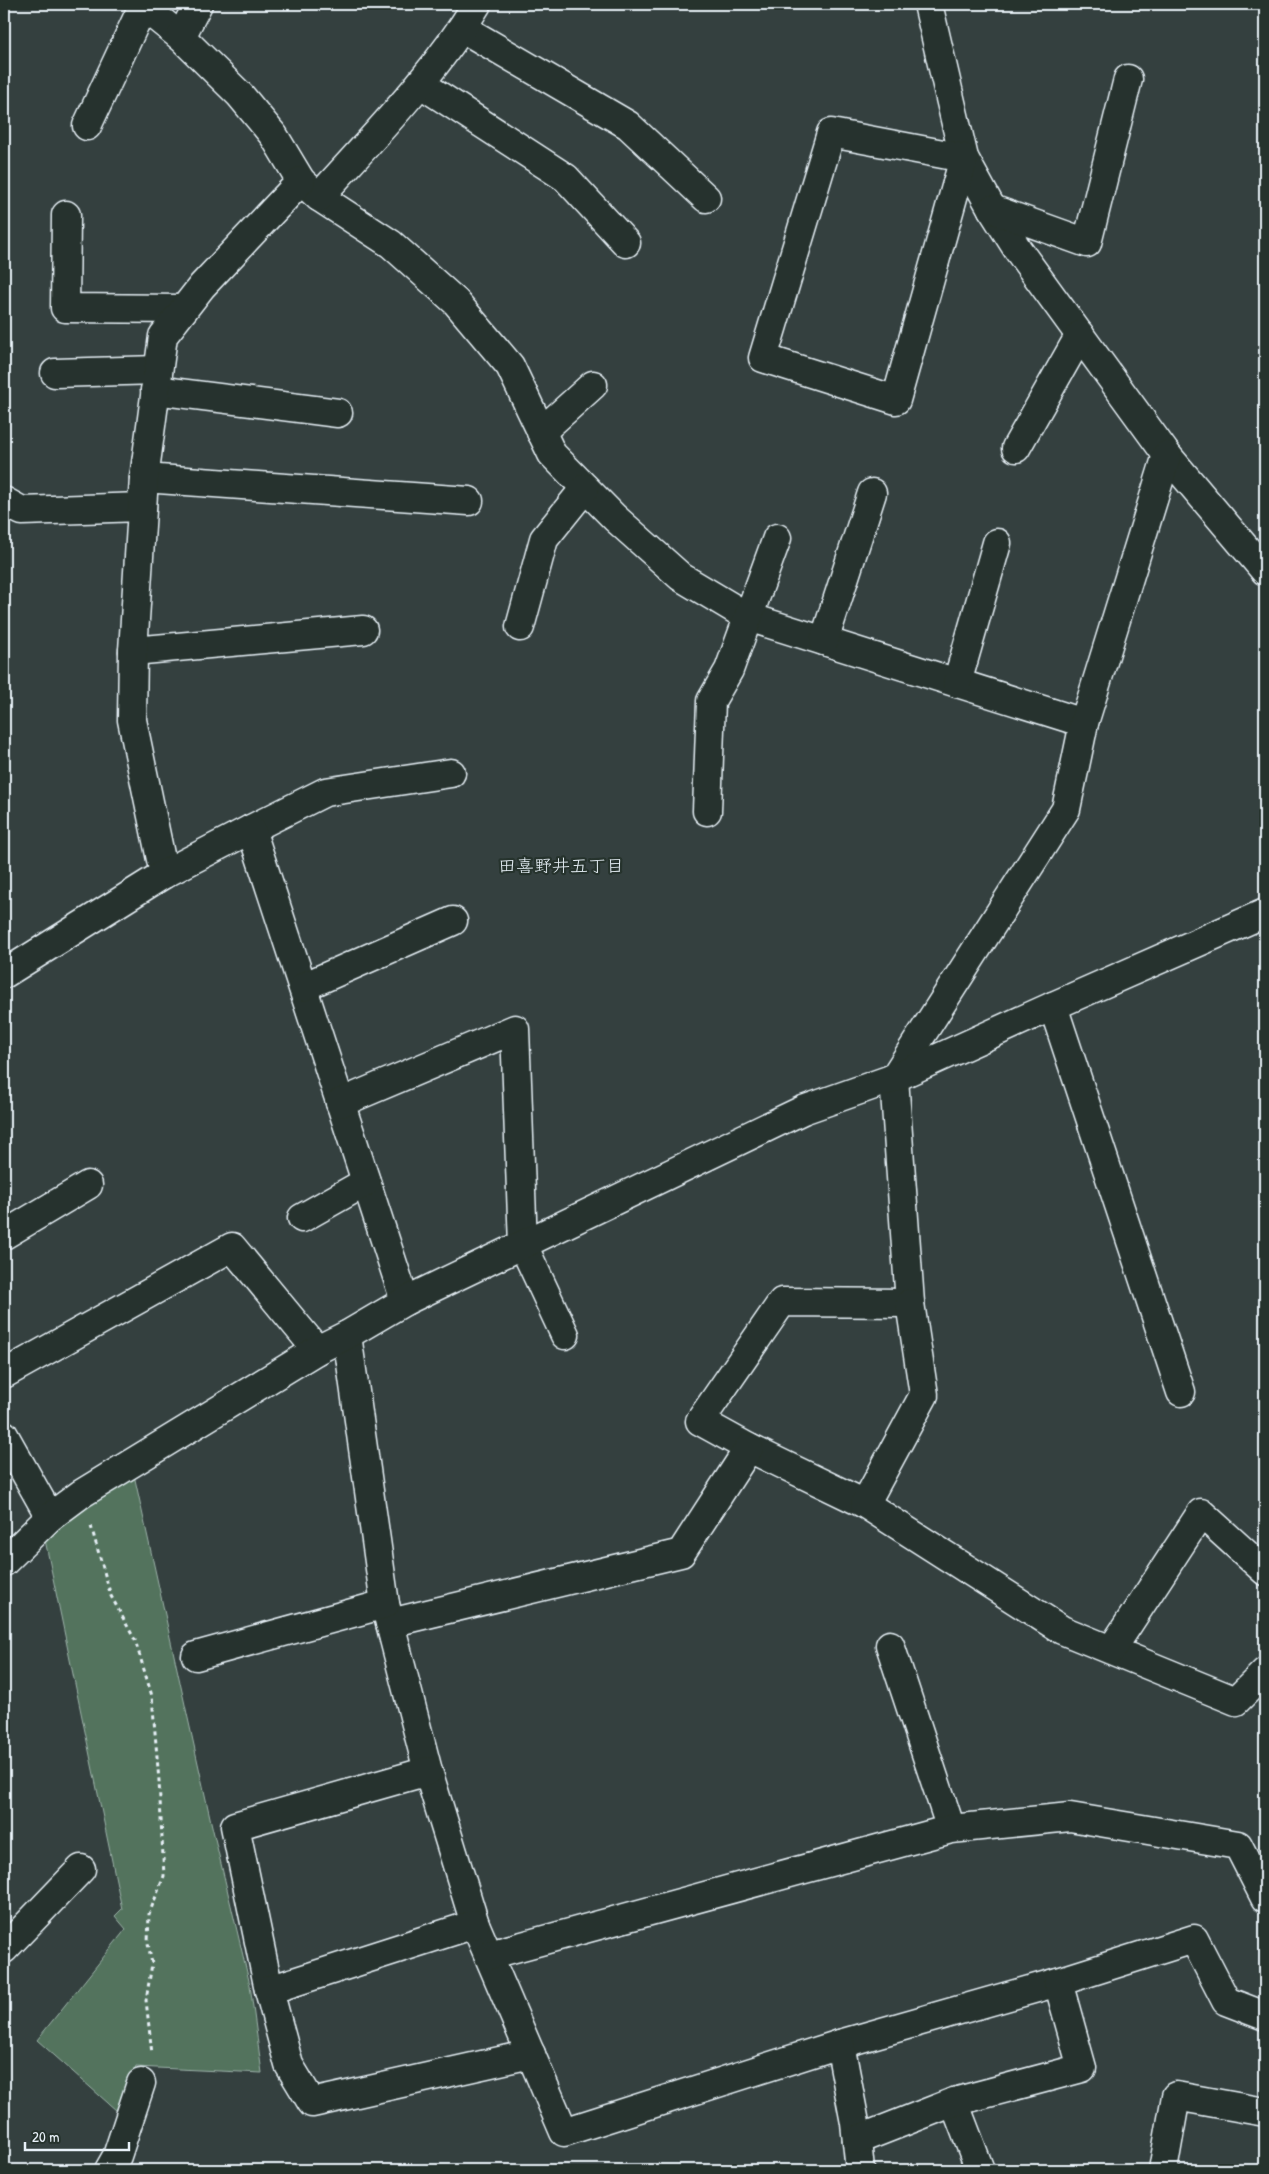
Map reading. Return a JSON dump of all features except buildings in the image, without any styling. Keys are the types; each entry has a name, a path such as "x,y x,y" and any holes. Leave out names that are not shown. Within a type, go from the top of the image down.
{"street":[{"path":"181,37 198,4"},
{"path":"164,874 132,720 133,651 144,478 163,336 202,286 310,189 421,84 477,4"},
{"path":"928,4 964,158 992,209 1018,250 1167,455 1260,560"},
{"path":"87,126 141,5 181,37 240,95 274,136 310,189 391,244 456,302 510,366 552,454 585,488 681,577 748,617 1084,723"},
{"path":"462,28 628,125 706,198"},
{"path":"992,209 1087,243 1128,79"},
{"path":"421,84 566,178 626,243"},
{"path":"832,134 964,158 896,400 762,358 832,134"},
{"path":"66,214 65,308 184,309"},
{"path":"1016,448 1080,335"},
{"path":"55,373 157,380 338,414"},
{"path":"541,432 593,385"},
{"path":"865,1504 924,1394 910,1303 894,1078 1066,809 1084,723 1167,455"},
{"path":"144,478 469,501"},
{"path":"520,627 544,539 585,488"},
{"path":"824,641 872,493"},
{"path":"4,501 22,511 142,507"},
{"path":"707,811 711,701 729,670 777,538"},
{"path":"957,683 997,543"},
{"path":"133,651 363,630"},
{"path":"4,974 164,874 325,792 451,773"},
{"path":"251,829 405,1301"},
{"path":"4,1562 50,1517 81,1494 317,1350 405,1301 803,1110 894,1078 1265,913"},
{"path":"303,987 453,921"},
{"path":"1053,1006 1181,1392"},
{"path":"340,1103 515,1029 523,1245 565,1335"},
{"path":"302,1218 366,1182"},
{"path":"4,1235 88,1185"},
{"path":"4,1374 232,1247 317,1350"},
{"path":"910,1303 782,1302 700,1421 749,1448 865,1504 1062,1630 1236,1701 1265,1672"},
{"path":"347,1335 387,1614 428,1771 475,1924 564,2132 840,2044 1058,1982 1194,1939 1226,2001 1265,2016"},
{"path":"4,1435 50,1517"},
{"path":"196,1656 681,1553 749,1448"},
{"path":"1112,1649 1201,1513 1265,1571"},
{"path":"890,1646 951,1829"},
{"path":"428,1771 235,1826 269,1990 289,2065 312,2103 531,2054"},
{"path":"489,1955 951,1829 1070,1817 1238,1846 1265,1898"},
{"path":"4,1949 81,1869"},
{"path":"269,1990 475,1924"},
{"path":"857,2140 954,2102 1082,2068 1058,1982"},
{"path":"840,2044 857,2140 860,2170"},
{"path":"109,2170 117,2156 141,2082"},
{"path":"1163,2170 1176,2096 1265,2112"},
{"path":"954,2102 980,2170"}],"path":[{"path":"81,1494 111,1596 135,1640 152,1696 164,1876 149,1914 148,1943 152,1964 146,2000 152,2054 141,2082"}],"green space":[{"path":"134,1475 211,1822 250,1985 262,2073 136,2067 117,2111 37,2040 126,1929 115,1916 122,1909 44,1535"}],"district":[{"name":"田喜野井五丁目","path":"561,866"}]}
